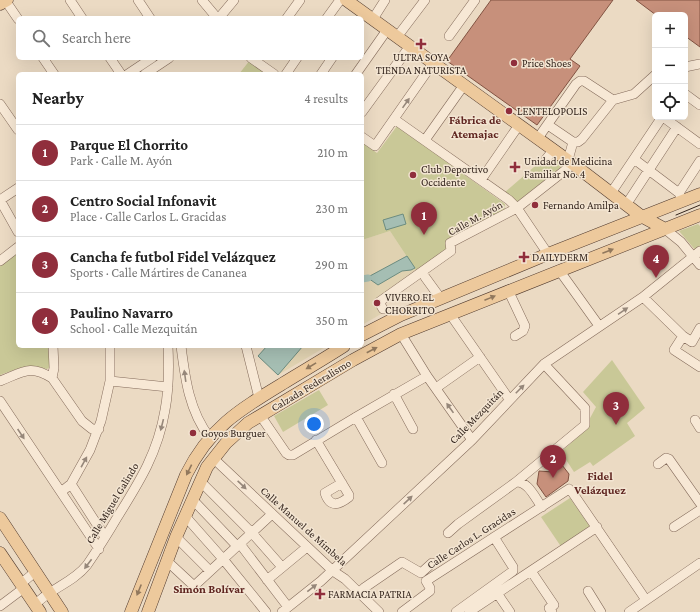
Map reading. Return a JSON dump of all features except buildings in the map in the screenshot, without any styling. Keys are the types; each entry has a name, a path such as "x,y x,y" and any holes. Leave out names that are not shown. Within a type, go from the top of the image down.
{"main road":[{"path":"346,0 366,17 410,46 554,149 641,216 664,229"},
{"path":"364,334 401,314 441,299 679,199 700,194"},
{"path":"664,229 660,220 661,215 679,199"},
{"name":"Calzada Federalismo","path":"148,612 192,499 213,458 234,435 260,415 353,360 401,334 508,290 700,215"},
{"name":"Calzada Federalismo","path":"130,612 186,475 196,457 210,438 228,420 259,398 341,348"},
{"path":"0,518 62,612"},
{"path":"0,553 38,609"}],"street":[{"path":"70,0 81,16"},
{"path":"138,0 149,16"},
{"path":"202,0 216,16"},
{"path":"220,16 234,0"},
{"path":"288,16 300,0"},
{"path":"328,16 340,0"},
{"path":"366,17 385,0"},
{"path":"358,72 425,0"},
{"path":"449,36 475,0"},
{"path":"4,1 16,16"},
{"path":"364,109 410,46"},
{"path":"44,60 53,72"},
{"path":"111,60 120,72"},
{"path":"131,72 149,60"},
{"path":"148,72 166,60"},
{"path":"256,60 271,72"},
{"path":"287,72 296,60"},
{"path":"322,72 331,60"},
{"path":"364,138 375,146 433,63"},
{"path":"688,66 700,64"},
{"path":"548,125 573,142 578,142 613,100 634,94 652,78"},
{"path":"538,138 576,84 580,81 584,81 613,100"},
{"path":"424,140 464,85"},
{"path":"688,96 700,106"},
{"path":"0,104 16,127"},
{"path":"394,119 504,196 516,208 548,254"},
{"path":"611,193 661,120"},
{"path":"667,120 700,144"},
{"path":"481,180 519,125"},
{"path":"626,205 677,128"},
{"path":"571,162 573,142"},
{"path":"546,159 554,149"},
{"path":"634,159 649,170 679,199 700,161"},
{"name":"Calle M. Ayón","path":"384,309 379,302 451,251 450,243 516,208 571,162"},
{"path":"16,189 0,200 16,228"},
{"path":"664,229 698,258"},
{"path":"0,261 16,249"},
{"name":"Calle Mezquitán","path":"284,610 321,582 472,440 509,399 544,364 698,258"},
{"path":"559,270 597,323"},
{"path":"424,277 441,299"},
{"path":"508,290 525,326 523,331 515,336"},
{"path":"643,297 683,336 692,342 700,328"},
{"path":"450,314 509,399"},
{"path":"401,334 427,376 472,440"},
{"path":"683,336 674,350 700,367"},
{"path":"52,378 54,368 53,348"},
{"path":"61,492 71,484 90,450 99,429 110,381 110,348"},
{"path":"110,381 168,387 168,349 174,348 181,350 186,382 191,400 202,426 210,438"},
{"path":"246,348 259,398"},
{"path":"436,388 480,357"},
{"path":"448,534 458,524 516,482 585,425 585,408 544,364"},
{"path":"0,381 31,370 44,373 52,378 82,421 92,429 99,429"},
{"path":"260,415 286,453 293,455 394,394 427,376"},
{"name":"Calle Miguel Galindo","path":"38,609 41,599 76,577 99,549 149,463 161,428 168,387"},
{"path":"394,394 413,429"},
{"path":"0,401 99,549"},
{"path":"356,417 382,463"},
{"path":"695,420 700,428"},
{"path":"316,440 342,483"},
{"name":"Calle Manuel de Mimbela","path":"213,458 333,571 345,579 378,612"},
{"path":"658,464 666,458 669,459 700,503"},
{"path":"200,481 252,533 282,568"},
{"path":"516,482 523,483 527,486 542,507"},
{"path":"71,484 105,537"},
{"name":"Calle Carlos L. Gracidas","path":"402,612 430,591 426,581 569,489 597,527"},
{"path":"192,499 238,545 266,580 284,610"},
{"path":"674,527 700,510"},
{"path":"167,561 194,586 272,514"},
{"path":"185,516 223,559 266,612"},
{"path":"469,612 597,527 646,600"},
{"path":"176,537 210,571"},
{"path":"456,612 513,572 513,567 494,537"},
{"path":"266,580 307,547"},
{"path":"359,593 402,562 421,573 432,564"},
{"path":"629,612 700,563"},
{"path":"530,571 554,605 550,608 552,612"},
{"path":"0,606 24,588 23,582 35,572"},
{"path":"588,591 601,612"},
{"path":"497,593 510,612"}],"shaded area":[{"path":"250,60 265,72 241,72"},
{"name":"Club Deportivo Occidente","path":"397,126 505,204 505,209 447,240 447,251 417,272 390,231 364,239 364,143 377,153"},
{"path":"549,154 564,165 517,202 505,192"},
{"path":"403,214 406,224 386,230 383,220"},
{"path":"698,224 700,226 700,249 697,252 679,231"},
{"path":"390,231 417,272 376,300 376,306 381,314 364,324 364,239"},
{"path":"16,251 16,348 51,348 50,367 47,369 33,367 23,368 0,375 0,263"},
{"path":"407,256 415,268 402,271 378,285 368,278 368,277"},
{"path":"265,348 324,348 278,375 258,356"},
{"path":"265,348 301,348 278,375 258,356"},
{"path":"612,360 645,408 627,423 635,436 593,466 590,462 574,472 561,452 582,433 596,407 583,392"},
{"path":"319,390 328,405 283,432 274,416"},
{"path":"570,498 593,531 564,551 541,517"}],"waterway":[{"path":"364,279 368,278"}],"tram line":[{"path":"676,215 700,205"}],"place":[{"name":"ULTRA SOYA TIENDA NATURISTA","path":"421,44"},
{"name":"Price Shoes","path":"514,63"},
{"name":"LENTELOPOLIS","path":"509,111"},
{"name":"Unidad de Medicina Familiar No. 4","path":"515,167"},
{"name":"Club Deportivo Occidente","path":"413,175"},
{"name":"Fernando Amilpa","path":"535,205"},
{"name":"Parque El Chorrito","path":"424,235"},
{"name":"DAILYDERM","path":"524,257"},
{"name":"Paulino Navarro","path":"656,278"},
{"name":"VIVERO EL CHORRITO","path":"377,303"},
{"name":"Cancha fe futbol Fidel Velázquez","path":"616,425"},
{"name":"Goyos Burguer","path":"193,433"},
{"name":"Centro Social Infonavit","path":"553,478"},
{"name":"FARMACIA PATRIA","path":"320,594"}],"district":[{"name":"Fábrica de Atemajac","path":"475,127"},
{"name":"Fidel Velázquez","path":"600,483"},
{"name":"Simón Bolívar","path":"209,589"}]}
